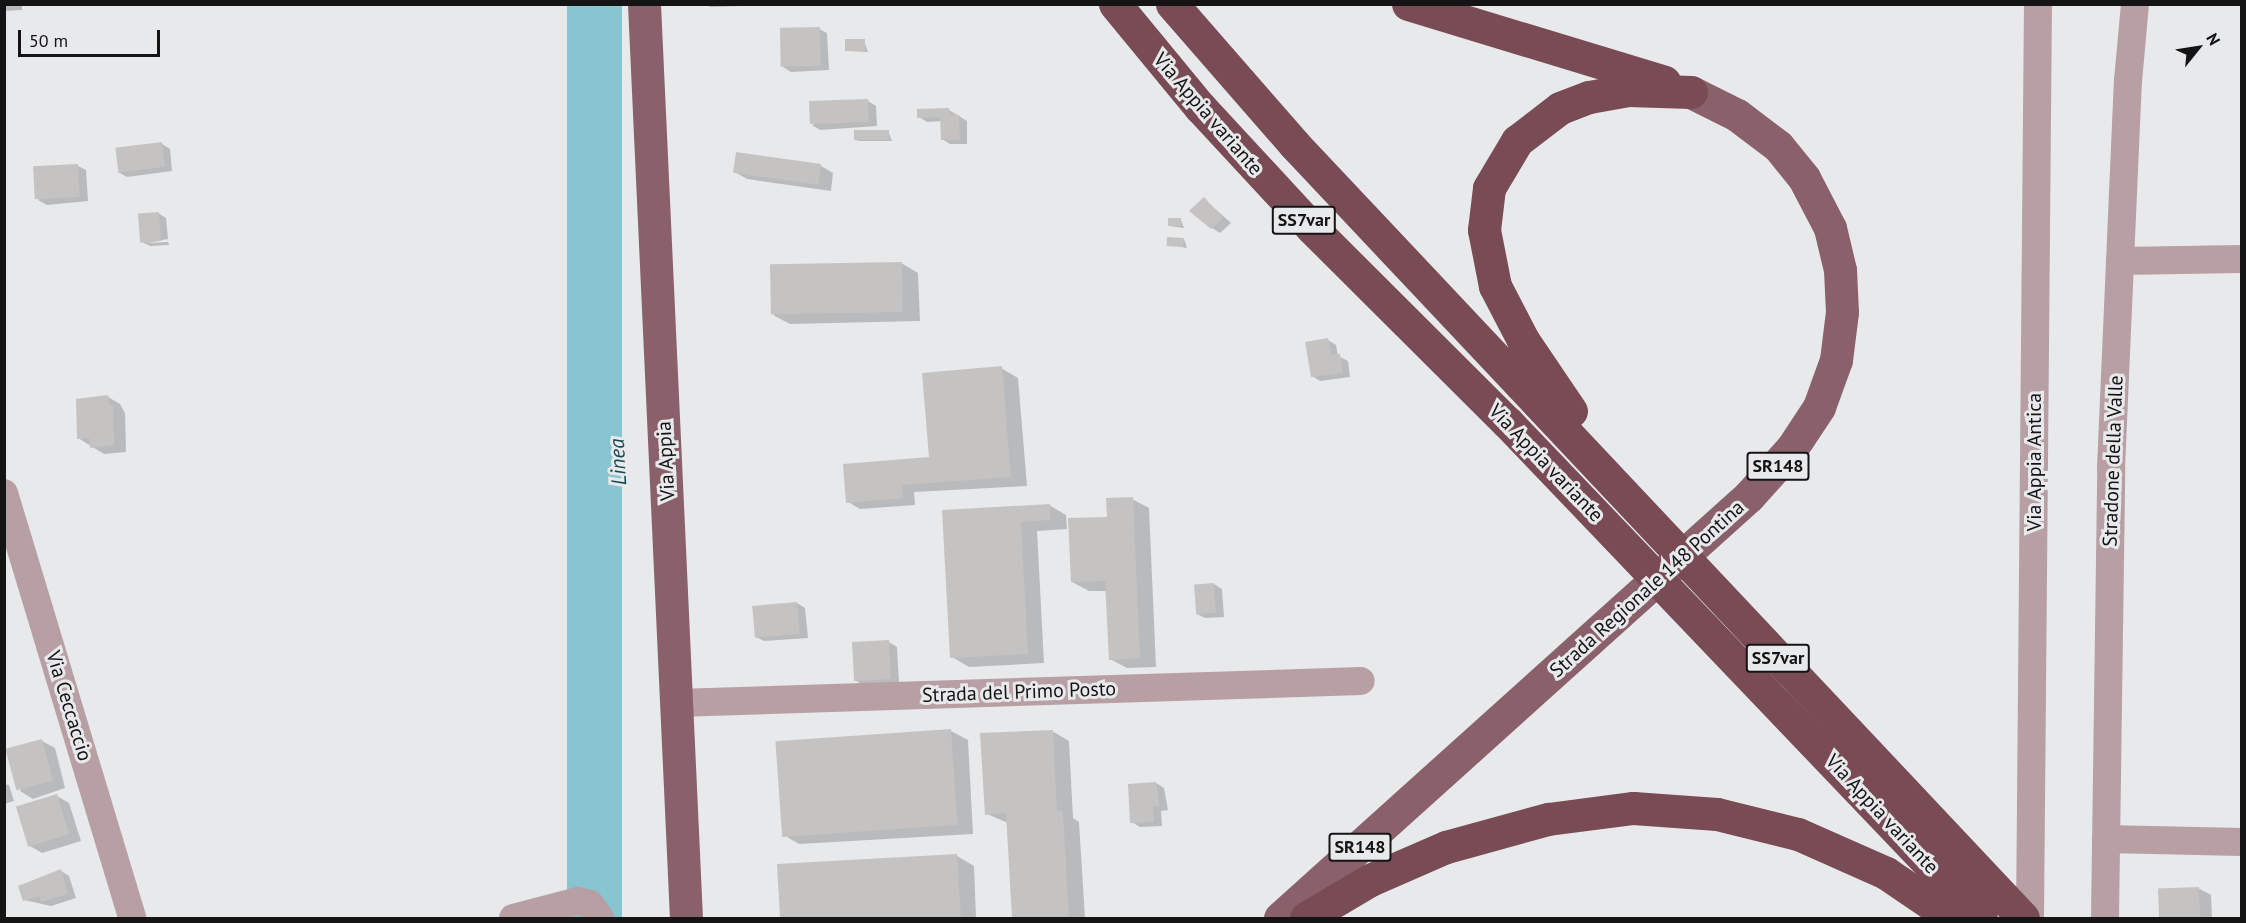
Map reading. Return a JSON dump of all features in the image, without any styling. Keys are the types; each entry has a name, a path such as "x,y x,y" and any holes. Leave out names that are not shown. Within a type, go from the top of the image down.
{"highway":[{"name":"Via Appia variante","path":"1115,4 1275,188 1507,422 1981,918"},
{"name":"Via Appia variante","path":"1172,4 1280,128 1541,389 1676,549 2023,918"},
{"path":"1408,4 1625,68 1691,92"},
{"path":"1541,389 1489,266 1483,217 1495,174 1526,131 1574,102 1628,90 1691,92"},
{"path":"1306,918 1385,872 1455,844 1548,819 1633,808 1717,813 1798,834 1886,873 1952,918"}],"main road":[{"name":"Via Appia","path":"644,4 686,918"},
{"name":"Strada Regionale 148 Pontina","path":"1280,918 1441,776 1760,486 1800,438 1831,380 1840,336 1842,292 1836,248 1821,208 1804,178 1778,146 1737,115 1691,92"}],"street":[{"name":"Via Appia Antica","path":"2030,918 2038,4"},
{"name":"Stradone della Valle","path":"2105,918 2111,468 2135,4"},
{"path":"2120,261 2241,259"},
{"name":"Via Ceccaccio","path":"4,493 132,918"},
{"name":"Strada del Primo Posto","path":"677,704 1361,681"},
{"path":"2106,839 2241,842"},
{"path":"513,918 578,901 590,904 600,918"}],"water":[{"name":"Linea","path":"567,5 622,5 622,918 567,918"}],"building":[{"path":"820,27 821,66 781,67 780,28"},
{"path":"845,39 865,39 865,51 845,51"},
{"path":"868,99 869,122 810,124 809,101"},
{"path":"949,108 950,115 959,115 960,140 941,140 940,117 917,118 917,109"},
{"path":"854,130 889,130 889,140 854,140"},
{"path":"162,142 165,167 118,173 115,148"},
{"path":"736,152 821,164 818,185 733,173"},
{"path":"78,164 80,197 35,199 33,166"},
{"path":"1204,197 1223,218 1211,229 1189,211"},
{"path":"159,212 161,241 140,242 138,213"},
{"path":"1168,218 1181,218 1181,226 1168,226"},
{"path":"1167,237 1184,238 1184,247 1167,246"},
{"path":"902,262 903,312 771,314 770,264"},
{"path":"1328,338 1331,355 1340,354 1343,373 1311,377 1305,342"},
{"path":"1002,366 1011,477 902,485 903,498 846,503 843,464 929,457 922,373"},
{"path":"108,395 109,405 113,405 114,445 90,448 89,438 77,439 76,399"},
{"path":"1133,497 1140,658 1109,660 1105,581 1071,582 1068,518 1107,517 1106,498"},
{"path":"1050,504 1050,520 1021,522 1028,654 950,658 942,510"},
{"path":"1214,583 1216,613 1196,614 1194,584"},
{"path":"797,602 800,634 755,638 752,606"},
{"path":"889,640 891,679 854,681 852,642"},
{"path":"951,729 958,825 782,837 775,741"},
{"path":"1053,730 1057,810 1063,811 1069,918 1012,918 1006,813 985,815 980,733"},
{"path":"42,739 53,781 16,790 5,749"},
{"path":"1156,782 1160,806 1153,807 1154,822 1130,823 1128,784"},
{"path":"57,794 69,834 28,847 16,807"},
{"path":"957,854 961,918 780,918 777,864"},
{"path":"61,869 68,894 41,902 39,896 23,901 18,886"},
{"path":"2199,887 2200,918 2159,918 2158,888"}]}
